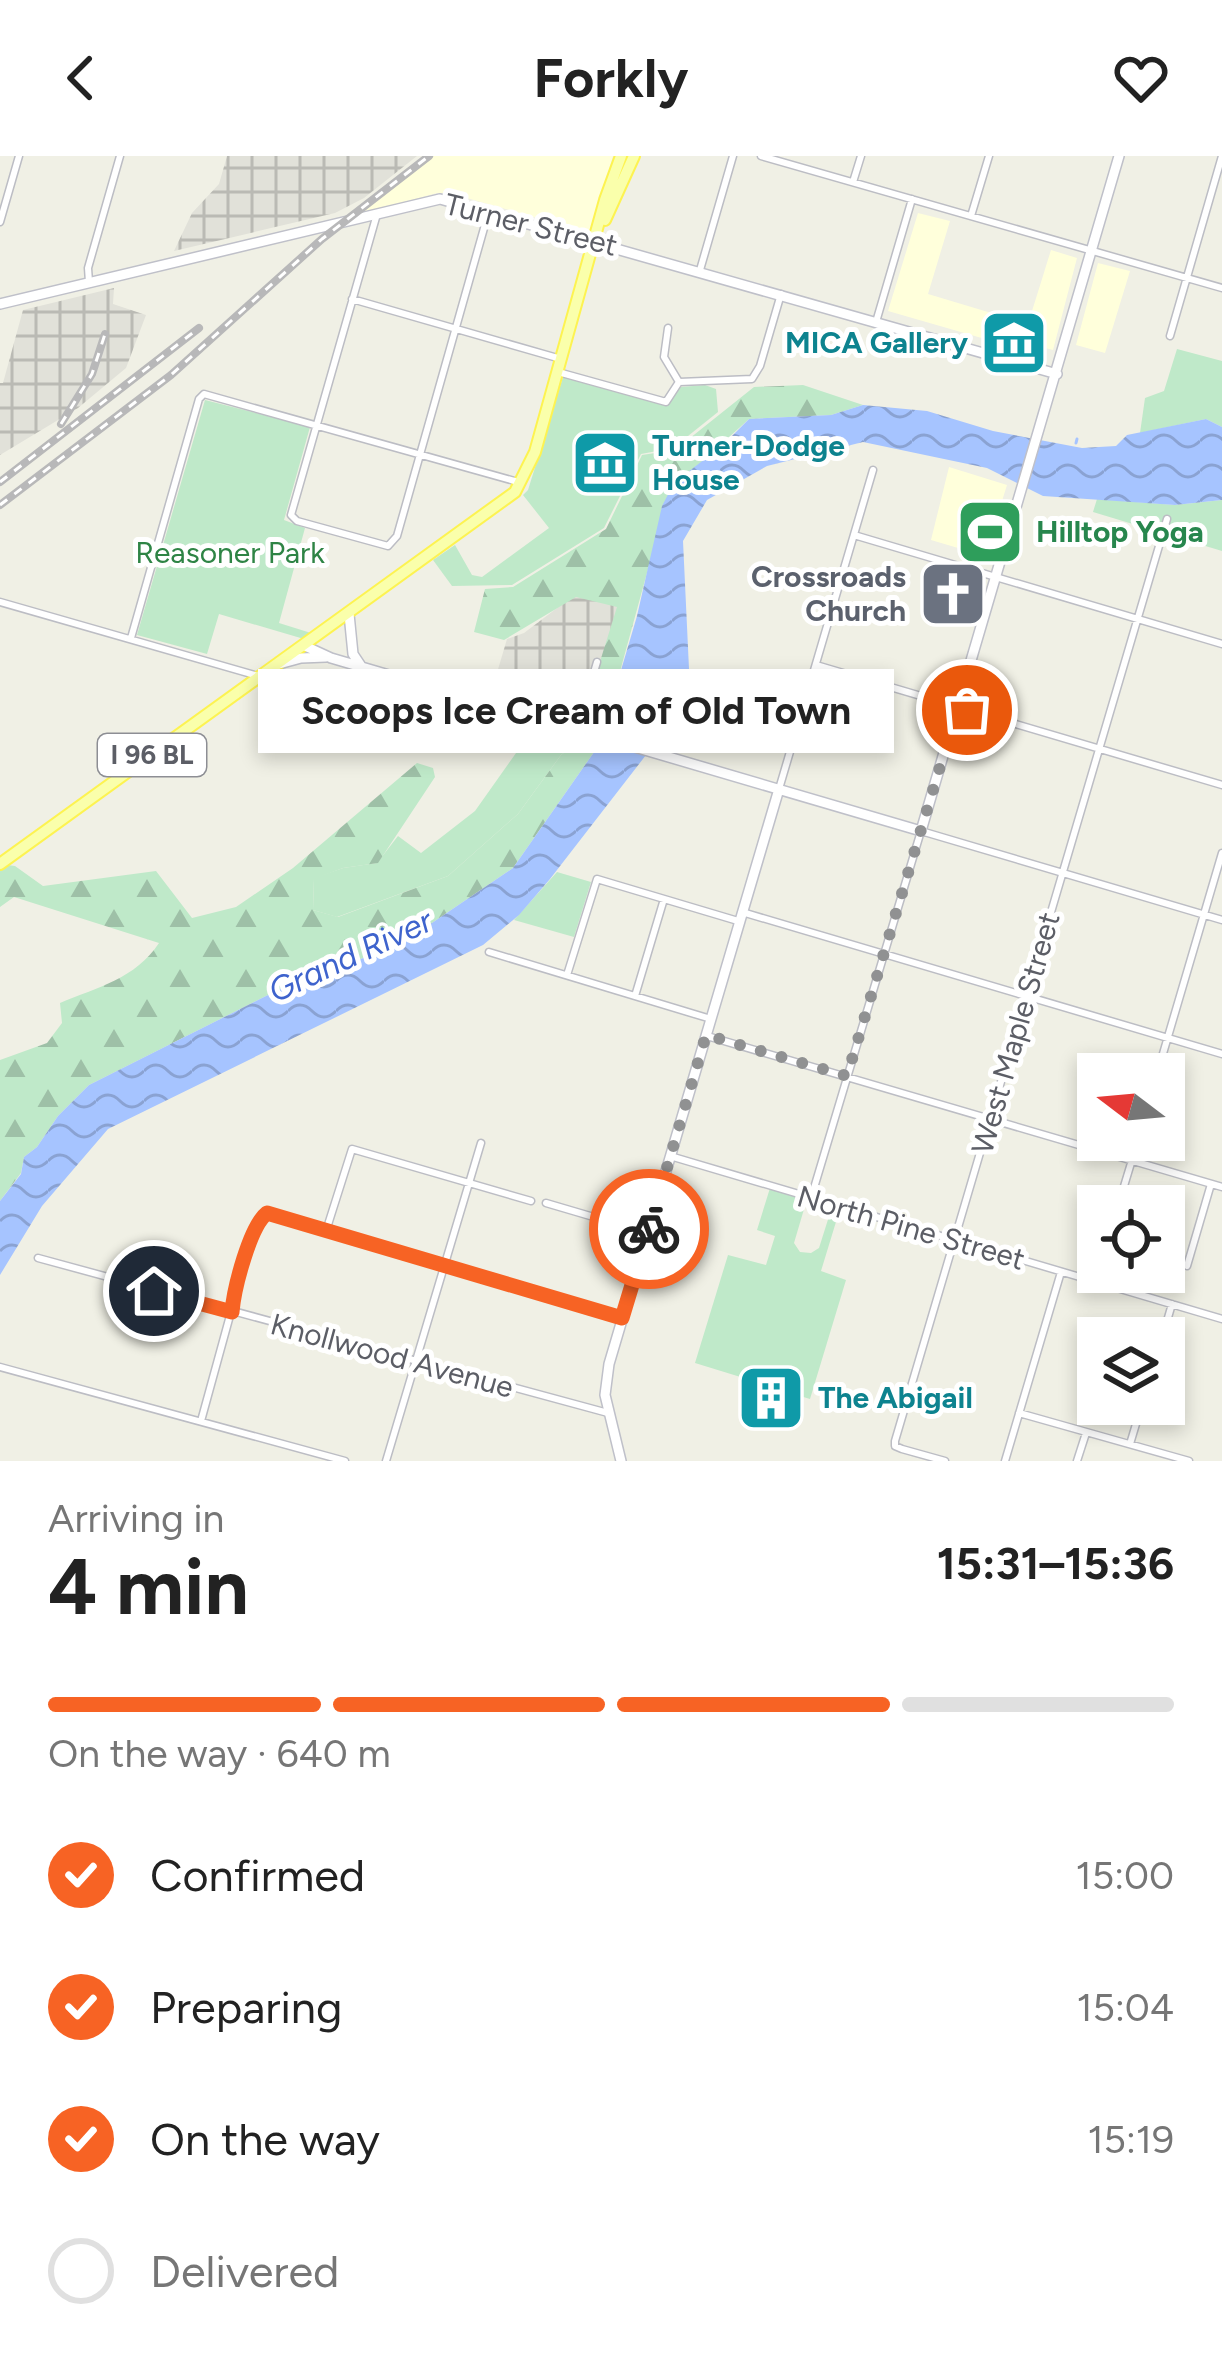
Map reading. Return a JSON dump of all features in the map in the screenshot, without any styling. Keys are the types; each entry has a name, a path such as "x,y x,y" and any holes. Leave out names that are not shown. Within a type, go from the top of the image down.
{"main road":[{"name":"I 96 BL","path":"0,864 500,504 521,483 535,452 621,156"},
{"name":"I 96 BL","path":"597,237 634,156"}],"street":[{"path":"0,222 19,156"},
{"path":"89,282 88,266 120,156"},
{"path":"700,271 733,156"},
{"path":"761,156 1222,288"},
{"path":"853,182 861,156"},
{"path":"971,216 989,156"},
{"path":"811,1198 1119,156"},
{"path":"1170,336 1222,156"},
{"name":"Turner Street","path":"0,304 440,199 597,237 1057,374"},
{"path":"876,322 912,199"},
{"path":"377,214 292,518 384,545 392,544 489,211"},
{"path":"679,382 752,380 781,294"},
{"path":"352,299 456,328 666,402 679,382"},
{"path":"668,328 664,357 679,382"},
{"path":"131,638 199,399 208,394 521,483"},
{"path":"621,1461 605,1383 873,470"},
{"name":"West Maple Street","path":"932,1459 896,1446 1167,519"},
{"path":"854,535 1222,644"},
{"path":"0,602 261,677"},
{"path":"349,614 353,654 361,666"},
{"path":"305,646 331,658 1222,920"},
{"path":"279,664 331,658"},
{"path":"581,731 597,662"},
{"path":"816,665 1222,785"},
{"path":"1163,1053 1222,853"},
{"path":"567,975 598,880 884,954 1222,1054"},
{"path":"635,996 664,899"},
{"path":"489,952 711,1018"},
{"path":"706,1035 1077,1144"},
{"path":"386,1461 482,1143"},
{"path":"326,1231 350,1153 357,1149 531,1201"},
{"name":"North Pine Street","path":"670,1156 1077,1277"},
{"path":"1135,1161 1222,1187"},
{"path":"1187,1266 1211,1184"},
{"path":"546,1203 648,1234"},
{"path":"200,1421 262,1215 622,1318"},
{"name":"Knollwood Avenue","path":"38,1258 608,1413"},
{"path":"1005,1461 1061,1272"},
{"name":"North Pine Street","path":"1134,1293 1222,1319"},
{"path":"1168,1317 1172,1304"},
{"path":"0,1367 345,1461"},
{"path":"1019,1413 1189,1461"},
{"path":"1130,1444 1136,1425"},
{"path":"1077,1461 1086,1432"},
{"path":"932,1459 945,1461"}],"shaded area":[{"path":"227,156 417,156 364,198 335,213 174,251 192,213 219,184"},
{"path":"434,156 613,156 590,233 449,193 360,214"},
{"path":"918,213 950,221 928,294 1028,324 1051,250 1077,258 1053,350 1026,343 1023,350 888,311"},
{"path":"1098,263 1130,271 1105,353 1076,345"},
{"path":"114,288 113,304 146,315 126,368 78,408 0,455 0,383 23,310"},
{"path":"949,467 1007,485 985,556 931,540"},
{"path":"577,593 626,608 592,722 491,693 507,639 524,633"}],"green space":[{"path":"1177,349 1222,361 1222,427 1206,419 1140,433 1145,398 1164,391"},
{"path":"563,377 667,406 681,387 705,385 716,389 718,412 673,448 641,454 604,528 512,585 452,586 433,560 455,545 472,575 482,577 549,528 523,495"},
{"path":"803,385 863,405 831,415 749,419 662,506 610,708 588,700 617,607 576,597 504,640 474,632 485,589 513,587 606,529 642,455 675,450 754,387"},
{"name":"Reasoner Park","path":"205,400 310,427 284,520 305,528 279,623 311,633 304,639 219,614 207,654 137,635"},
{"path":"1097,499 1175,505 1222,500 1222,551 1093,512"},
{"path":"533,729 578,742 561,755 518,814 448,876 337,917 313,910 314,878 377,863 398,836 421,853 475,811"},
{"path":"578,742 599,745 513,868 401,944 280,989 89,1085 24,1157 21,1173 0,1201 0,1060 47,1043 62,1023 60,1003 127,974 159,943 14,897 0,907 0,864 15,866 43,886 156,871 192,918 236,907 293,868 417,763 433,768 435,777 378,863 343,868 314,879 313,910 338,917 448,876 518,814 561,755"},
{"path":"557,872 591,882 574,937 514,920"},
{"path":"770,1188 807,1199 794,1243 800,1252 819,1248 831,1210 839,1212 821,1271 846,1280 810,1399 764,1385 767,1373 751,1368 747,1379 695,1363 728,1255 766,1265 775,1236 757,1230"}],"water":[{"name":"Grand River","path":"863,405 927,411 993,431 1082,448 1116,446 1127,435 1206,419 1222,427 1222,500 1175,505 1043,496 987,468 863,442 767,466 707,500 683,541 689,669 670,724 519,915 483,945 108,1129 42,1206 0,1275 0,1201 21,1174 24,1157 89,1085 280,989 401,944 513,868 599,745 637,616 662,506 674,483 749,419 831,415"}],"waterway":[{"path":"1076,443 1077,439"}],"railway":[{"path":"0,505 171,375 322,239 429,156"},
{"path":"0,482 199,328"},
{"path":"61,424 92,374 105,334"}],"way so far":[{"path":"649,1229 706,1035 847,1076 958,707 967,710"}],"place":[{"name":"MICA Gallery","path":"1014,343"},
{"name":"Turner-Dodge House","path":"605,463"},
{"name":"Hilltop Yoga","path":"990,532"},
{"name":"Crossroads Church","path":"953,594"},
{"name":"Scoops Ice Cream of Old Town","path":"967,710"},
{"name":"The Abigail","path":"771,1398"}],"route":[{"path":"154,1291 232,1312 251,1239 258,1220 267,1213 622,1318 649,1229"}]}
